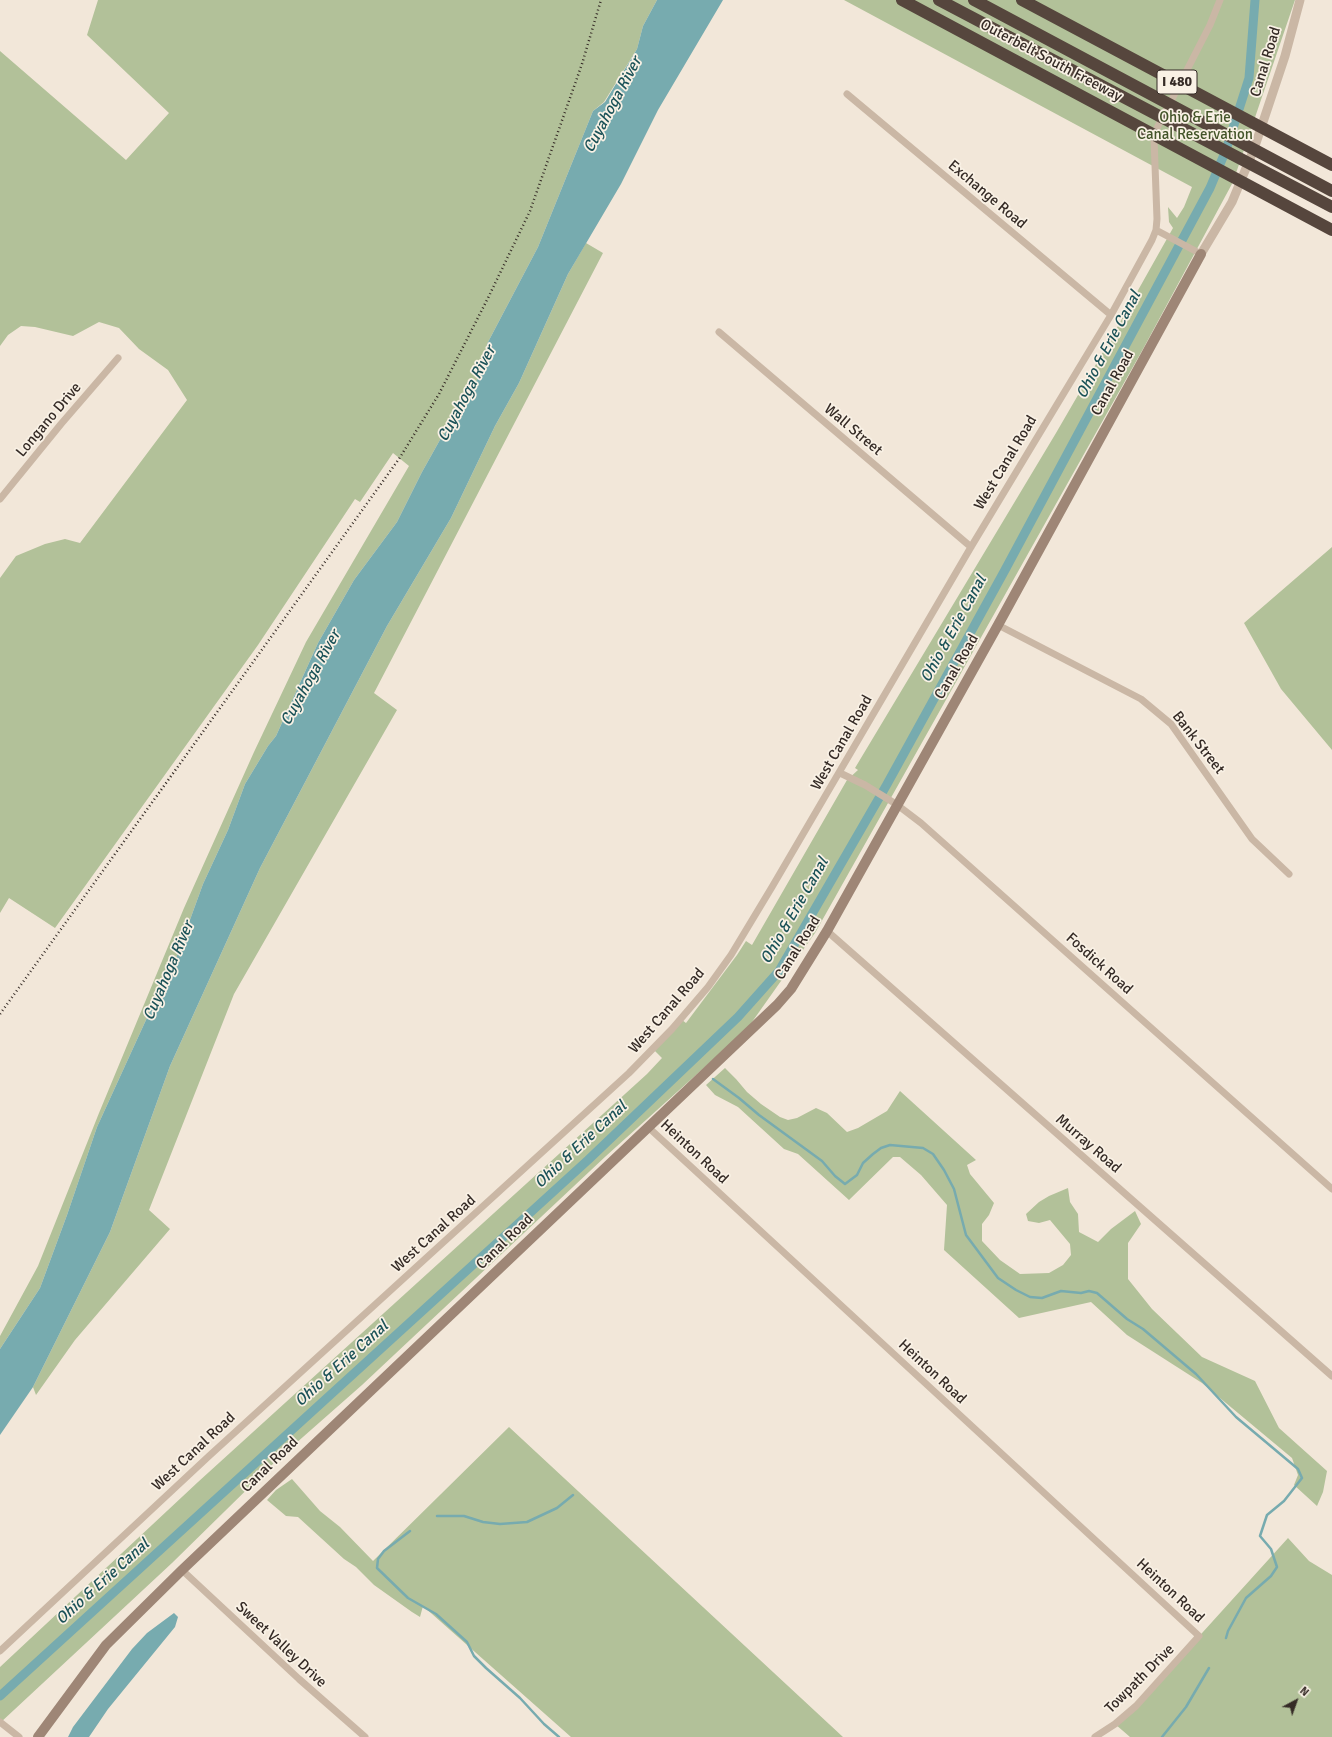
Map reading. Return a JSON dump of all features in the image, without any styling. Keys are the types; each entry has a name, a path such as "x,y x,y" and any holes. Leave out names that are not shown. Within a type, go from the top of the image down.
{"highway":[{"name":"Outerbelt South Freeway","path":"902,0 1332,230"},
{"path":"939,0 1332,208"},
{"path":"974,0 1332,191"},
{"name":"I 480","path":"1022,0 1332,165"}],"main road":[{"name":"Canal Road","path":"38,1737 106,1645 182,1570 777,1005 798,979 998,625 1201,254"}],"street":[{"name":"West Canal Road","path":"0,1651 196,1468 628,1073 662,1039 695,1002 731,955 840,773 971,548 1111,315 1148,249 1156,230 1154,138 1162,117 1210,25 1220,0"},
{"name":"Canal Road","path":"1201,254 1232,202 1254,149 1285,56 1300,0"},
{"name":"Exchange Road","path":"847,94 1111,315"},
{"path":"1156,230 1201,254"},
{"name":"Wall Street","path":"719,332 971,548"},
{"name":"Longano Drive","path":"0,499 61,424 118,358"},
{"name":"Bank Street","path":"998,625 1141,699 1171,724 1252,839 1289,874"},
{"name":"Fosdick Road","path":"840,773 865,785 896,804 926,827 1332,1189"},
{"name":"Murray Road","path":"826,931 1332,1376"},
{"name":"Heinton Road","path":"648,1127 1199,1636"},
{"name":"Sweet Valley Drive","path":"182,1570 299,1679 365,1737"},
{"name":"Towpath Drive","path":"1095,1737 1115,1724 1136,1706 1199,1636"},
{"path":"0,1722 19,1737"}],"green space":[{"path":"98,0 657,0 643,26 637,49 604,102 593,111 538,247 487,344 485,364 462,411 441,438 397,522 354,580 318,643 276,736 268,746 245,784 228,830 203,884 171,972 151,1009 97,1127 40,1288 0,1349 0,1336 38,1266 99,1113 184,908 254,752 306,642 409,466 393,453 360,502 355,499 258,645 55,928 9,898 0,913 0,578 16,556 45,544 65,539 80,543 187,400 168,370 139,349 119,328 99,322 73,336 35,327 21,326 8,335 0,346 0,51 126,160 169,113 87,35"},
{"name":"Ohio & Erie Canal Reservation","path":"844,0 1295,0 1233,182 1143,349 815,933 747,1029 606,1156 362,1385 278,1459 172,1563 0,1723 0,1667 198,1482 647,1074 662,1058 653,1049 682,1020 686,1023 746,941 752,945 847,780 858,770 855,768 1056,433 1114,333 1173,228 1169,222 1168,207 1177,218 1184,207 1192,187"},
{"path":"586,243 603,253 374,693 397,710 234,994 149,1210 170,1229 75,1340 36,1395 33,1387 110,1232 170,1066 260,868 387,626 451,518 495,426 519,383 568,274"},
{"path":"1332,547 1332,750 1281,689 1244,623"},
{"path":"725,1068 747,1092 780,1117 788,1120 797,1118 816,1108 827,1113 847,1132 858,1128 887,1111 900,1091 976,1160 967,1165 970,1174 994,1203 989,1215 982,1224 982,1241 1000,1260 1020,1274 1049,1273 1063,1265 1071,1255 1070,1244 1050,1220 1039,1223 1028,1221 1026,1214 1039,1202 1049,1196 1068,1188 1070,1202 1078,1214 1079,1232 1098,1242 1111,1229 1135,1211 1141,1224 1128,1243 1128,1279 1152,1309 1202,1357 1255,1381 1279,1428 1327,1471 1323,1492 1317,1506 1294,1485 1298,1475 1292,1458 1202,1383 1127,1335 1091,1302 1019,1318 944,1250 947,1205 921,1175 900,1157 893,1157 849,1200 798,1154 784,1149 738,1107 715,1095 706,1085"},
{"path":"509,1427 843,1737 571,1737 423,1606 420,1617 374,1585 356,1567 344,1559 298,1517 286,1516 267,1500 276,1490 292,1479 320,1511 340,1527 373,1561"},
{"path":"1288,1538 1309,1561 1332,1575 1332,1737 1130,1737 1115,1724 1136,1706"}],"water":[{"name":"Cuyahoga River","path":"657,0 723,0 658,110 621,184 568,274 519,383 495,426 451,518 387,626 260,868 170,1066 110,1232 33,1387 0,1435 0,1349 40,1288 97,1127 151,1009 171,972 203,884 228,830 245,784 268,746 276,736 318,643 354,580 397,522 441,438 462,410 485,364 487,344 538,247 593,111 605,102 637,49 643,26"},
{"path":"174,1613 178,1617 175,1627 108,1709 89,1737 68,1737 73,1727 132,1649 147,1633"}],"waterway":[{"name":"Ohio & Erie Canal","path":"0,1696 588,1160 738,1017 779,971 886,786 1005,570 1210,188 1226,150 1249,78 1255,0"},
{"path":"713,1079 822,1161 835,1176 845,1184 857,1175 863,1163 881,1148 890,1145 923,1148 933,1154 944,1170 954,1189 966,1235 998,1278 1030,1297 1042,1298 1061,1291 1081,1293 1089,1291 1097,1293 1127,1319 1143,1329 1196,1374 1236,1417 1298,1469 1302,1478 1284,1501 1267,1515 1260,1536 1271,1549 1277,1567 1271,1576 1246,1598 1228,1631 1226,1638"},
{"path":"437,1516 464,1516 483,1522 500,1524 527,1522 557,1508 573,1495"},
{"path":"410,1531 384,1551 378,1559 377,1568 408,1598 436,1614 467,1642 474,1656 520,1698 544,1724 559,1737"},
{"path":"1162,1737 1186,1707 1209,1668"}],"railway":[{"path":"0,1014 399,459 439,394 530,211 582,64 601,0"}]}
